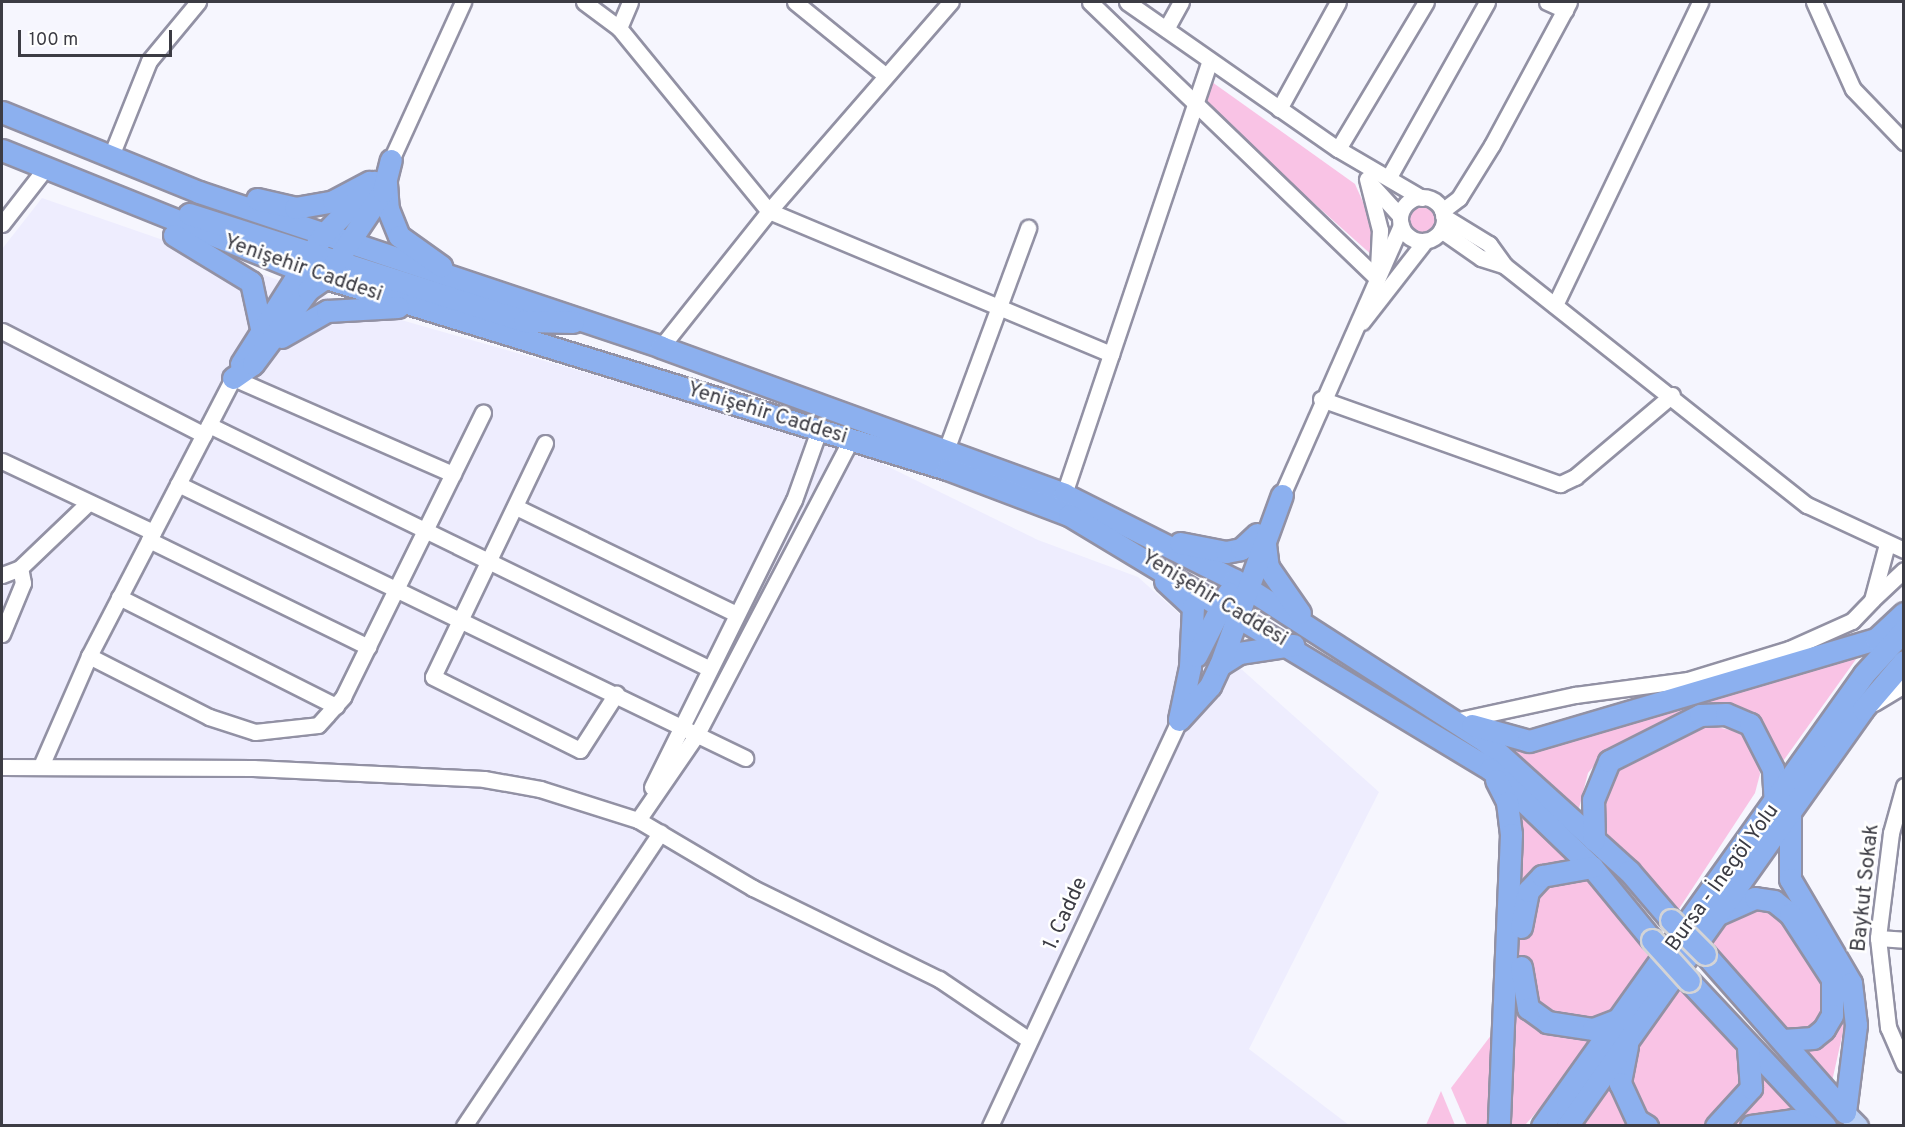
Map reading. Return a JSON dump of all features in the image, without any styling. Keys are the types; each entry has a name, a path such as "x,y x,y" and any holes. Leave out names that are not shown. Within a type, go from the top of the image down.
{"highway":[{"name":"Yenişehir Caddesi","path":"2,112 199,192 348,244 661,347 1064,494 1242,584 1343,651 1456,721"},
{"name":"Yenişehir Caddesi","path":"2,150 44,170 151,214 331,270 415,306 851,439 1043,503 1095,529 1293,645 1490,769 1592,867 1652,940 1748,1047 1825,1125"},
{"path":"199,192 295,208 333,201 385,172"},
{"path":"233,378 261,328 323,235 385,172"},
{"path":"264,351 308,290 331,270 348,244 385,172"},
{"path":"385,172 388,209 399,236 464,281"},
{"path":"126,203 154,203 305,262"},
{"path":"151,214 251,282 261,328"},
{"path":"331,270 524,321 585,321"},
{"path":"233,378 296,324 327,311 415,306"},
{"path":"1179,720 1210,686 1220,665 1232,609 1261,536 1282,495"},
{"path":"1095,529 1193,607 1190,667 1179,720"},
{"path":"1156,539 1226,552 1241,549 1261,536"},
{"path":"1261,536 1268,567 1281,593 1343,651"},
{"path":"1190,667 1232,609"},
{"path":"1456,721 1529,741 1876,639 1904,613"},
{"name":"Bursa - İnegöl Yolu","path":"1568,1125 1718,915 1864,674 1904,630"},
{"path":"1220,665 1248,650 1293,645"},
{"name":"Bursa - İnegöl Yolu","path":"1542,1125 1621,1018 1783,808 1904,661"},
{"path":"1594,840 1593,800 1609,761 1700,715 1726,714 1750,724 1773,769 1783,808 1790,879 1851,983 1856,1025 1852,1119"},
{"path":"1456,721 1509,759 1594,840 1705,954 1852,1119"},
{"path":"1490,769 1507,802 1511,834 1499,1125"},
{"path":"1592,867 1542,876 1527,891 1521,911 1521,989 1528,1008 1567,1029 1593,1029 1621,1018"},
{"path":"1718,915 1755,898 1774,901 1790,914 1832,980 1832,1015 1824,1029 1813,1038 1783,1040"},
{"path":"1628,1041 1620,1083 1637,1120 1647,1125"},
{"path":"1716,1125 1752,1088 1748,1047"},
{"path":"1751,1125 1793,1120 1812,1125"}],"street":[{"path":"179,2 185,16"},
{"path":"111,156 149,61 198,2"},
{"path":"385,172 463,2"},
{"path":"584,2 619,28 769,211 998,311 1111,354"},
{"path":"619,28 630,2"},
{"path":"795,2 886,76"},
{"path":"661,347 769,211 951,2"},
{"path":"1090,2 1377,278"},
{"path":"1127,2 1209,62 1338,149 1390,175 1422,198 1481,258 1506,266 1672,395 1807,505 1904,550"},
{"path":"1166,29 1181,2"},
{"path":"1279,109 1338,2"},
{"path":"1338,149 1426,2"},
{"path":"1390,175 1487,2"},
{"path":"1348,341 1459,198 1492,145 1567,6 1547,2"},
{"path":"1555,305 1700,2"},
{"path":"1814,2 1853,89 1904,142"},
{"path":"1064,494 1209,62"},
{"path":"1338,149 1366,178 1401,221 1408,236 1425,241"},
{"path":"2,224 44,170"},
{"path":"1366,178 1380,231 1377,278"},
{"path":"1282,495 1321,399 1410,201 1422,198"},
{"path":"946,450 1028,228"},
{"path":"2,331 206,430 426,529 708,668"},
{"path":"41,766 89,656 233,378 453,474"},
{"path":"1321,399 1560,484 1575,477 1672,395"},
{"path":"89,656 209,717 255,732 318,725 336,706 368,647 483,413"},
{"path":"638,820 679,726 794,500 819,430"},
{"path":"638,820 697,734 851,439"},
{"path":"545,443 516,507 455,621 433,677 580,750 616,694"},
{"path":"2,461 368,647"},
{"path":"178,484 395,592 616,694 744,758"},
{"path":"2,575 20,568 87,504"},
{"path":"516,507 736,614"},
{"path":"1872,600 1887,544"},
{"path":"2,634 23,583 20,568"},
{"path":"1456,721 1575,695 1688,680 1789,649 1852,621 1904,570"},
{"path":"119,597 336,706"},
{"path":"1863,709 1904,685"},
{"name":"1. Cadde","path":"990,1125 1179,720"},
{"path":"2,767 253,768 484,779 540,789 638,820 753,888 939,979 1029,1040"},
{"name":"Baykut Sokak","path":"1902,796 1878,938 1888,1027 1904,1064"},
{"path":"464,1125 660,833"},
{"path":"1878,938 1904,940"}],"shaded area":[{"path":"1212,82 1355,184 1374,227 1374,257 1202,103"},
{"path":"42,198 359,308 850,448 1038,540 1138,577 1379,792 1249,1049 1349,1125 2,1125 2,249"},
{"path":"1421,202 1432,207 1437,218 1432,229 1421,234 1410,229 1405,218 1410,207"},
{"path":"1864,648 1776,771 1732,706 1606,752 1588,773 1577,816 1510,750"},
{"path":"1701,724 1741,732 1755,748 1760,774 1755,793 1673,918 1600,838 1599,802 1613,765"},
{"path":"1507,802 1592,867 1665,955 1621,1018 1525,1125 1507,1125"},
{"path":"1774,901 1832,979 1824,1029 1783,1040 1695,944 1718,915"},
{"path":"1678,968 1825,1125 1568,1126"},
{"path":"1837,988 1845,1023 1831,1086 1795,1049 1817,1042"},
{"path":"1492,1034 1487,1125 1467,1125 1451,1088"},
{"path":"1441,1091 1455,1125 1426,1125"}]}
